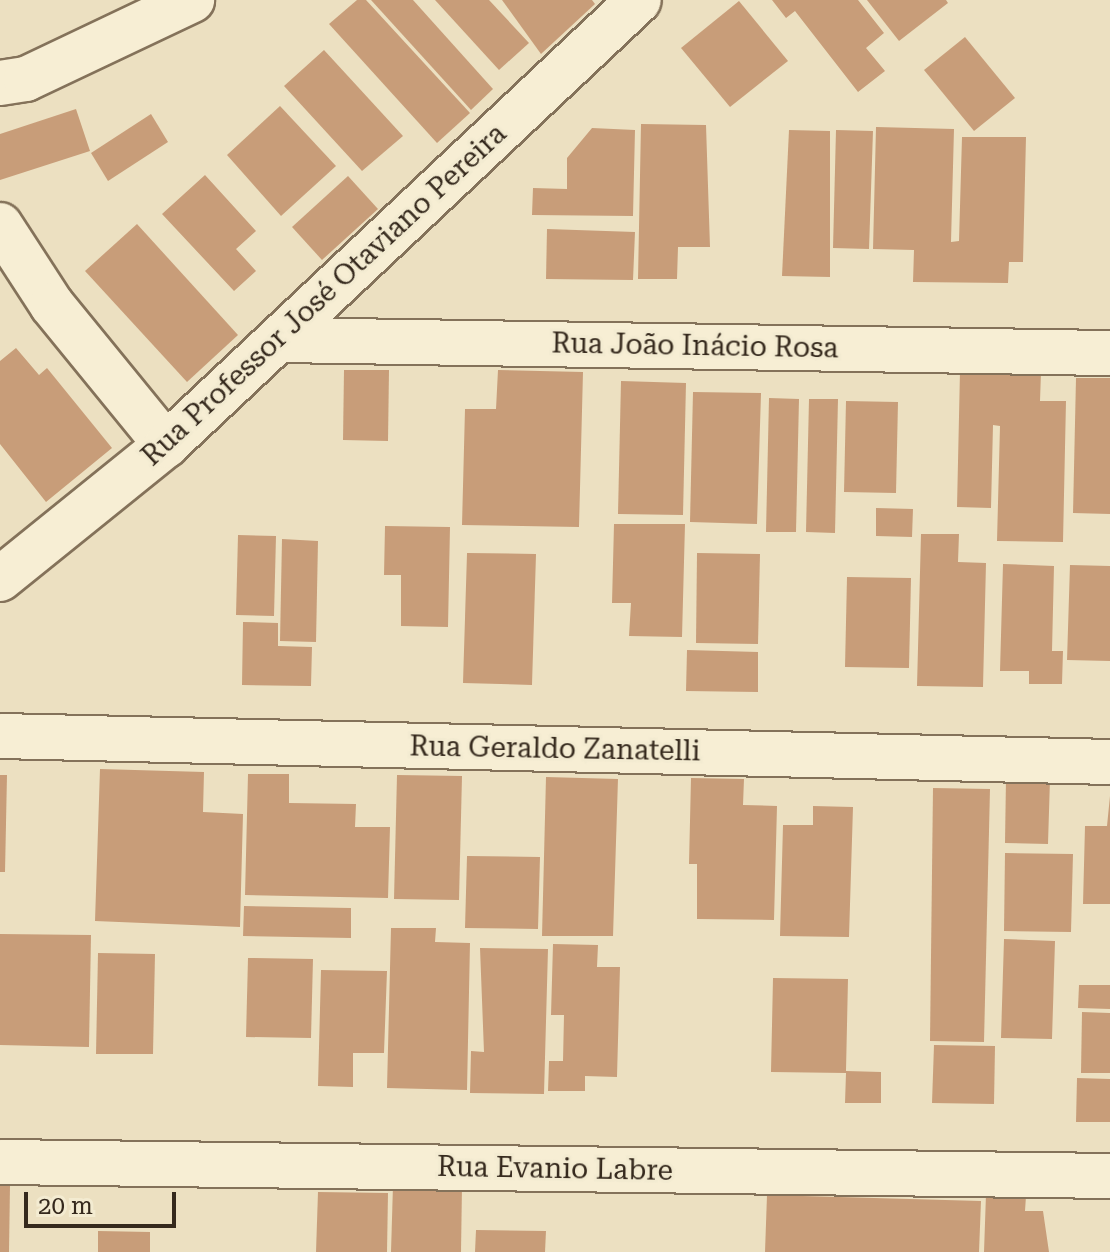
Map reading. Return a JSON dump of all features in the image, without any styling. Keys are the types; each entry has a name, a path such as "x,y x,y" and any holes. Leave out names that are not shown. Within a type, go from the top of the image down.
{"street":[{"path":"0,83 26,79 192,0"},
{"name":"Rua Professor José Otaviano Pereira","path":"0,579 166,445 639,0"},
{"path":"0,225 52,305 166,445"},
{"name":"Rua João Inácio Rosa","path":"280,340 1110,353"},
{"name":"Rua Geraldo Zanatelli","path":"0,736 1110,762"},
{"name":"Rua Evanio Labre","path":"0,1162 1110,1176"}],"building":[{"path":"357,0 366,0 470,113 437,143 329,24"},
{"path":"371,0 413,0 493,89 471,110"},
{"path":"435,0 489,0 529,43 499,70"},
{"path":"502,0 592,0 595,4 541,54"},
{"path":"772,0 858,0 884,33 866,48 885,71 858,92 795,11 786,18"},
{"path":"867,0 946,0 948,3 899,41"},
{"path":"739,1 788,61 730,107 681,48"},
{"path":"965,37 1015,98 974,131 924,70"},
{"path":"324,50 403,136 362,171 284,86"},
{"path":"280,106 336,166 281,216 227,155"},
{"path":"76,109 90,151 0,180 0,134"},
{"path":"151,114 168,142 108,181 91,153"},
{"path":"641,124 706,125 710,247 678,247 677,279 638,279"},
{"path":"876,127 954,129 951,242 959,241 962,137 1026,137 1023,262 1009,262 1008,283 913,282 914,250 873,249"},
{"path":"592,128 635,130 633,216 532,215 533,188 567,189 567,158"},
{"path":"789,130 830,131 830,277 782,276"},
{"path":"836,130 873,131 869,249 833,248"},
{"path":"205,175 256,231 236,249 256,271 234,291 162,214"},
{"path":"348,176 378,209 322,260 292,227"},
{"path":"137,224 238,335 187,382 85,271"},
{"path":"547,229 635,232 633,280 546,279"},
{"path":"16,348 39,375 47,368 112,448 46,502 0,444 0,361"},
{"path":"344,370 389,370 388,441 343,440"},
{"path":"498,370 583,372 579,527 462,525 465,409 496,409"},
{"path":"960,371 1041,372 1040,401 1066,401 1063,542 997,541 1000,426 993,425 991,508 957,507"},
{"path":"1076,378 1110,378 1110,514 1073,513"},
{"path":"621,381 686,383 683,515 618,514"},
{"path":"693,392 761,393 757,524 690,522"},
{"path":"769,398 799,399 796,532 766,532"},
{"path":"809,399 838,399 835,533 806,532"},
{"path":"846,401 898,402 896,493 844,492"},
{"path":"876,508 913,509 912,537 876,536"},
{"path":"614,524 685,524 682,637 629,636 631,603 612,603"},
{"path":"385,526 450,527 448,627 401,626 401,575 384,575"},
{"path":"921,534 959,534 958,562 986,563 983,687 917,686"},
{"path":"238,535 276,536 274,616 236,615"},
{"path":"282,539 318,541 316,642 280,641"},
{"path":"467,553 536,554 532,685 463,683"},
{"path":"697,553 760,554 758,644 696,643"},
{"path":"1003,564 1054,566 1052,651 1063,651 1062,684 1029,684 1029,671 1000,671"},
{"path":"1070,565 1110,566 1110,661 1067,660"},
{"path":"847,577 911,578 909,668 845,667"},
{"path":"243,622 278,623 278,646 312,647 311,686 242,685"},
{"path":"687,650 758,652 758,692 686,691"},
{"path":"100,769 204,772 203,812 243,814 240,927 95,921"},
{"path":"248,774 289,774 289,803 356,804 355,827 390,827 388,898 245,895"},
{"path":"0,775 7,775 5,872 0,872"},
{"path":"397,775 462,776 459,900 394,899"},
{"path":"546,777 618,779 613,936 542,936"},
{"path":"691,778 744,779 743,805 777,806 774,920 697,919 697,864 689,864"},
{"path":"1006,778 1050,779 1048,844 1005,843"},
{"path":"933,788 990,789 984,1042 930,1041"},
{"path":"1110,796 1110,904 1083,904 1085,826 1107,826"},
{"path":"813,806 853,807 849,937 780,936 783,825 813,825"},
{"path":"1005,853 1073,854 1071,932 1004,931"},
{"path":"467,856 540,857 538,929 465,928"},
{"path":"244,906 351,908 351,938 243,936"},
{"path":"391,928 436,928 435,942 470,943 467,1090 387,1088"},
{"path":"0,934 91,935 89,1047 0,1045"},
{"path":"1004,939 1055,941 1052,1039 1001,1038"},
{"path":"553,944 598,945 597,967 620,967 617,1077 585,1076 585,1091 548,1091 549,1061 563,1061 564,1015 551,1015"},
{"path":"480,948 548,949 544,1094 470,1093 471,1051 484,1052"},
{"path":"98,953 155,954 153,1054 96,1054"},
{"path":"248,958 313,959 311,1038 246,1037"},
{"path":"321,970 387,971 384,1053 353,1053 353,1087 318,1086"},
{"path":"773,978 848,979 846,1071 881,1072 881,1103 845,1103 846,1073 771,1072"},
{"path":"1079,985 1110,985 1110,1009 1078,1008"},
{"path":"1082,1012 1110,1013 1110,1073 1081,1073"},
{"path":"934,1045 995,1046 994,1104 932,1103"},
{"path":"1077,1078 1110,1079 1110,1122 1076,1122"},
{"path":"0,1185 10,1185 9,1252 0,1252"},
{"path":"393,1185 462,1186 461,1252 391,1252"},
{"path":"318,1192 388,1193 387,1252 316,1252"},
{"path":"986,1194 1026,1196 1025,1211 1043,1211 1049,1252 984,1252"},
{"path":"767,1195 981,1201 979,1252 765,1252"},
{"path":"476,1230 546,1231 545,1252 475,1252"},
{"path":"98,1231 150,1232 150,1252 98,1252"}]}
